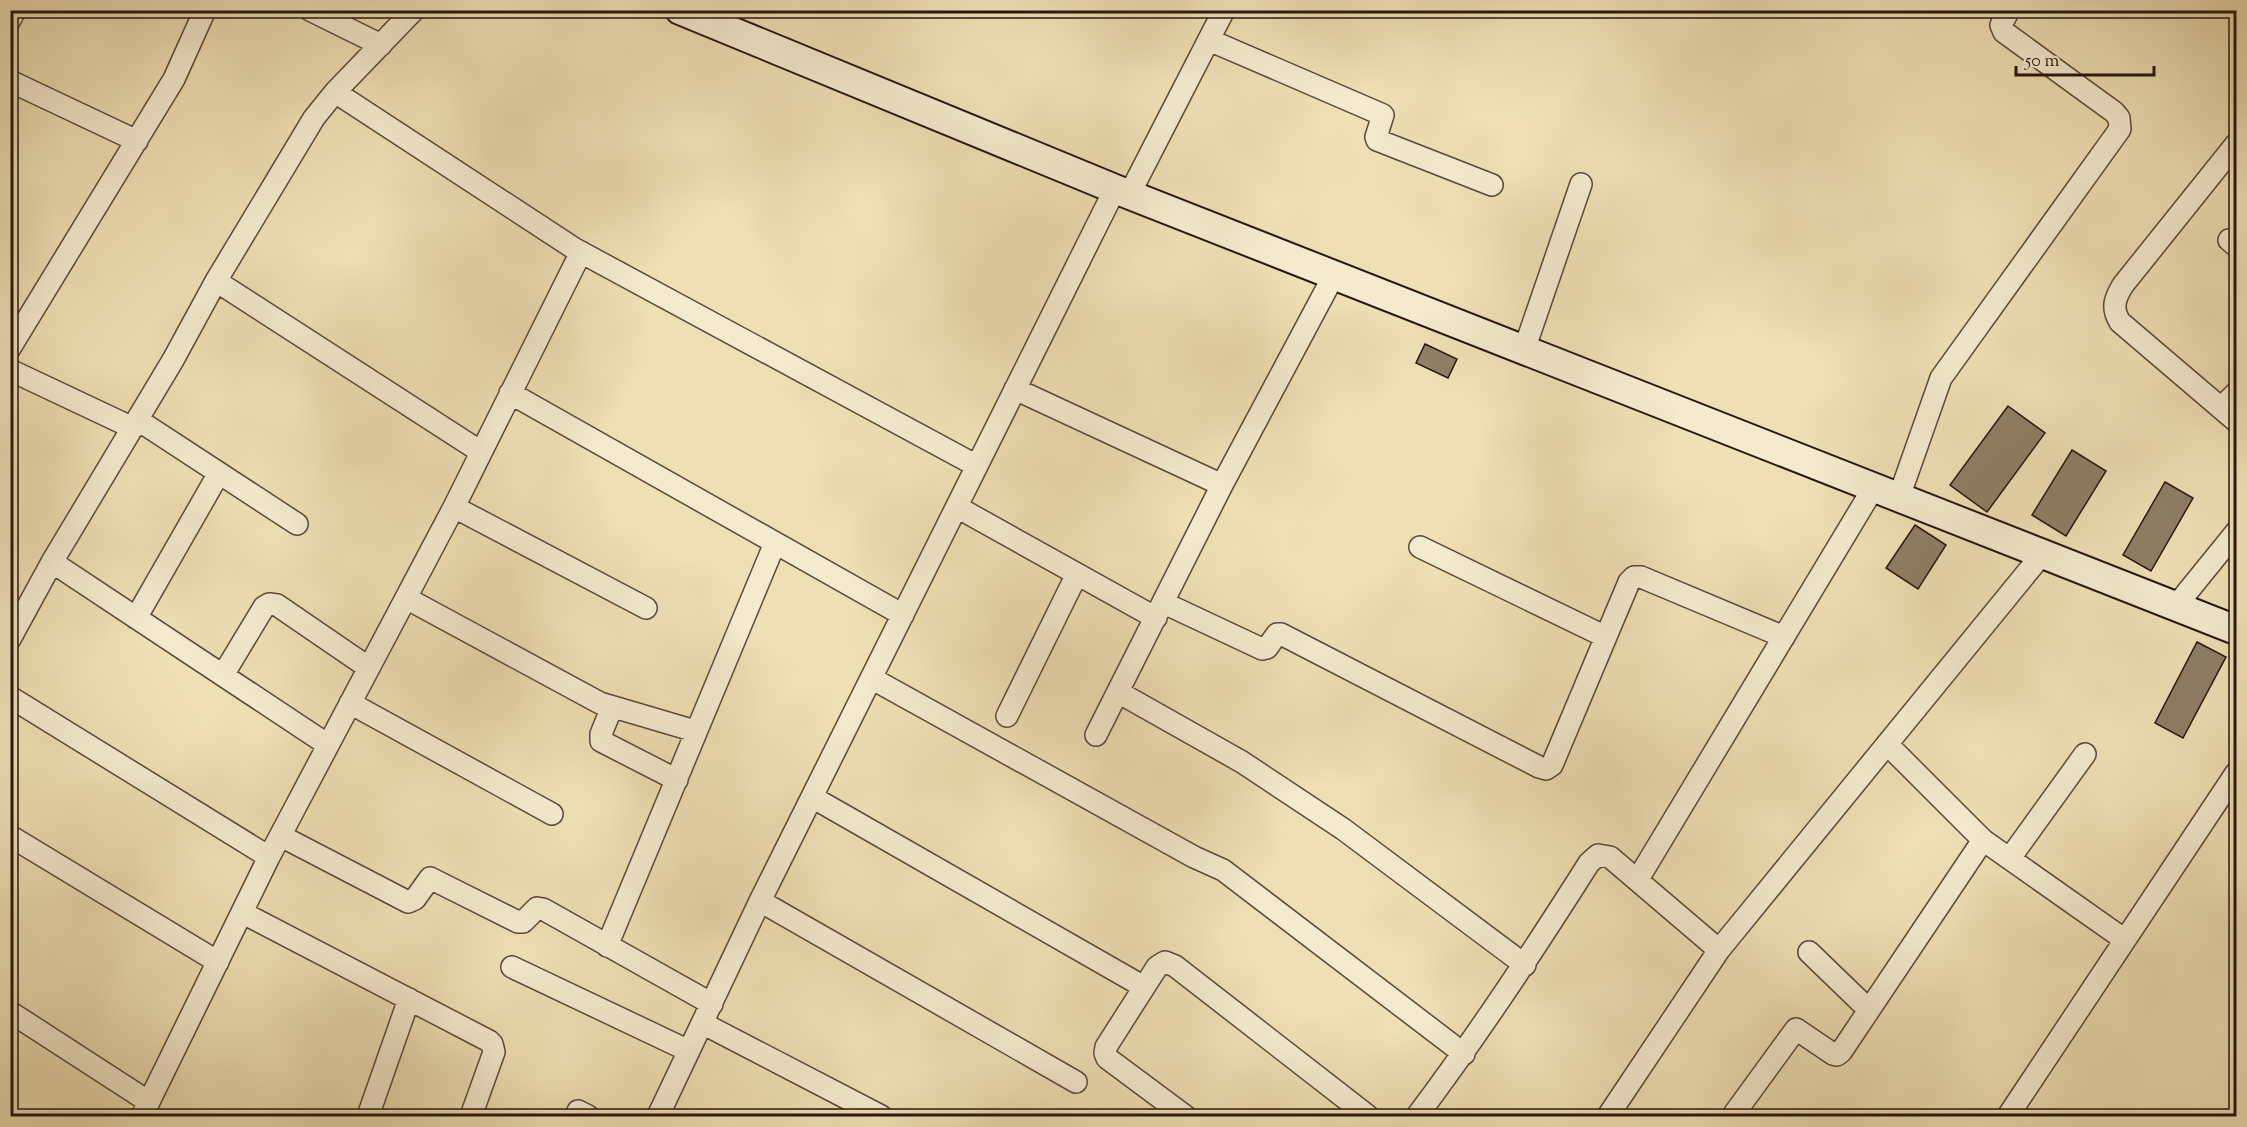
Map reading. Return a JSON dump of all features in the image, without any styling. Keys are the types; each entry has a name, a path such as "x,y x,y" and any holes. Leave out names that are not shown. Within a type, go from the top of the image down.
{"main road":[{"path":"680,10 1122,192 2236,630"}],"street":[{"path":"10,20 15,10"},
{"path":"10,348 174,79 205,10"},
{"path":"310,10 381,45"},
{"path":"10,639 52,562 314,118 335,92 414,10"},
{"path":"658,1116 760,901 1015,389 1224,10"},
{"path":"1638,879 1784,637 1887,492 1941,378 2120,129 2119,118 2114,112 2004,32 2001,25 2010,10"},
{"path":"1209,40 1383,115 1377,140 1492,185"},
{"path":"10,81 137,141"},
{"path":"335,92 581,252 977,466"},
{"path":"2236,144 2123,285 2114,306 2115,314 2120,322 2229,415 2236,393"},
{"path":"1524,350 1581,184"},
{"path":"10,1012 145,1109 269,857 454,507 581,252"},
{"path":"1096,735 1222,485 1334,275"},
{"path":"216,281 481,452"},
{"path":"10,370 135,424 219,473 297,524"},
{"path":"1015,389 1222,485"},
{"path":"510,393 903,615"},
{"path":"136,618 219,473"},
{"path":"454,507 646,608"},
{"path":"957,507 1077,574 1160,610 1262,649 1267,648 1277,634 1281,634 1546,769 1552,765 1629,582 1637,576 1784,637"},
{"path":"2176,606 2236,532"},
{"path":"608,946 695,731 775,543"},
{"path":"1420,547 1606,637"},
{"path":"1608,1116 1719,950 2043,553"},
{"path":"52,562 328,745"},
{"path":"1007,716 1077,574"},
{"path":"406,598 600,703 695,731"},
{"path":"223,675 264,607 269,604 277,605 369,668"},
{"path":"871,678 1194,857 1223,870 1464,1054"},
{"path":"1118,692 1242,762 1343,829 1525,965"},
{"path":"10,697 269,857"},
{"path":"350,703 552,814"},
{"path":"612,707 601,734 601,741 677,780"},
{"path":"1887,744 1983,840 2125,940"},
{"path":"2010,858 2085,754"},
{"path":"2008,1116 2236,773"},
{"path":"812,797 1144,987"},
{"path":"10,836 218,962"},
{"path":"281,836 405,901 414,901 427,880 432,878 518,922 523,922 537,908 543,909 608,946 707,1014 881,1116"},
{"path":"1734,1114 1795,1030 1800,1030 1837,1055 1983,840"},
{"path":"1417,1116 1464,1054 1525,965 1592,860 1598,855 1610,857 1719,950"},
{"path":"760,901 1076,1082"},
{"path":"243,913 492,1044 494,1052 471,1116"},
{"path":"1809,952 1869,1010"},
{"path":"1185,1116 1105,1056 1106,1047 1144,987 1157,967 1165,962 1171,963 1368,1116"},
{"path":"512,967 689,1051"},
{"path":"368,1116 409,999"}],"building":[{"path":"1425,344 1457,359 1448,378 1416,363"},
{"path":"2008,406 2045,433 1987,512 1950,485"},
{"path":"2072,450 2106,471 2066,536 2032,515"},
{"path":"2165,482 2193,498 2151,571 2123,555"},
{"path":"1915,525 1946,545 1918,589 1886,568"},
{"path":"2197,642 2226,657 2183,738 2155,723"}]}
